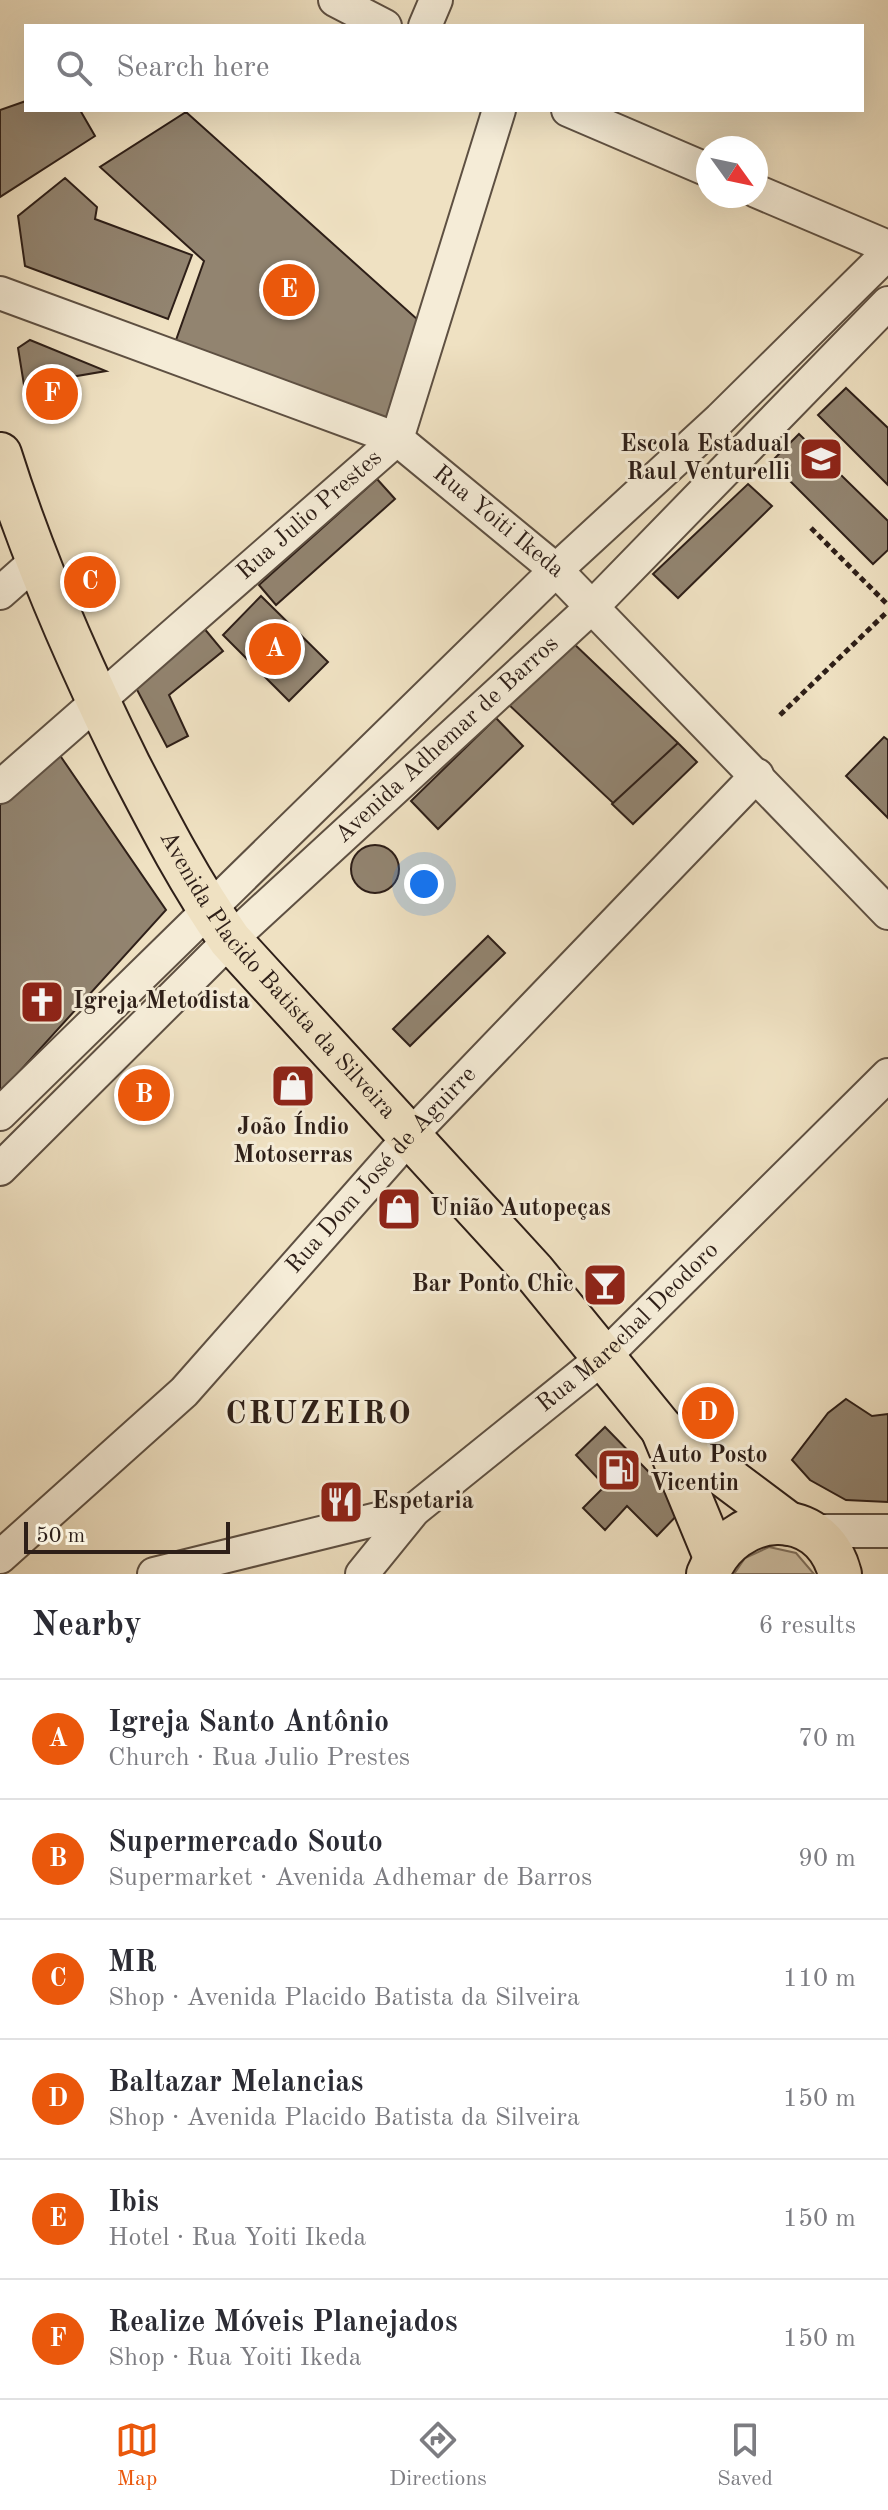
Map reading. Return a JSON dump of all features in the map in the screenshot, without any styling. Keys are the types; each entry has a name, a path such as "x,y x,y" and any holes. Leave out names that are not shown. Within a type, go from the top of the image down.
{"main road":[{"name":"Avenida Placido Batista da Silveira","path":"0,454 35,562 97,700 152,809 220,926 411,1135 605,1356 662,1429 825,1545 840,1574"},
{"name":"Avenida Placido Batista da Silveira","path":"662,1429 712,1566"},
{"path":"712,1566 728,1540 747,1528 767,1522 799,1528"}],"street":[{"path":"335,0 381,24"},
{"path":"426,24 436,0"},
{"name":"Rua Julio Prestes","path":"0,787 397,439 498,112"},
{"path":"573,112 696,165"},
{"path":"768,196 888,250"},
{"name":"Avenida Adhemar de Barros","path":"0,1169 220,926 556,570 720,419 888,250"},
{"name":"Rua Yoiti Ikeda","path":"0,293 397,439 556,570 888,913"},
{"name":"Avenida Adhemar de Barros","path":"0,1114 593,606 888,303"},
{"path":"720,419 748,450"},
{"path":"0,593 35,562"},
{"name":"Rua Dom José de Aguirre","path":"0,1557 184,1392 411,1135 757,775"},
{"name":"Rua Marechal Deodoro","path":"362,1574 414,1510 605,1356 888,1075"},
{"path":"154,1574 414,1510"},
{"path":"799,1528 888,1531"}],"path":[{"path":"780,715 888,608 811,528"}],"shaded area":[{"path":"769,1547 796,1553 814,1574 734,1574 745,1558"}],"building":[{"path":"24,102 24,112 81,112 95,136 0,197 0,110"},
{"path":"186,112 418,320 387,419 175,343 204,261 100,167"},
{"path":"65,178 97,207 95,219 192,255 168,319 25,266 18,216"},
{"path":"30,340 106,371 24,385 18,348"},
{"path":"846,388 888,428 888,485 818,415"},
{"path":"799,434 888,521 888,550 873,564 771,462"},
{"path":"377,479 395,499 276,605 259,585"},
{"path":"748,484 772,506 678,598 653,574"},
{"path":"261,596 328,662 289,701 223,635"},
{"path":"203,627 223,651 169,695 188,736 167,747 134,684"},
{"path":"571,641 678,743 613,803 508,704"},
{"path":"496,718 523,746 438,829 411,801"},
{"path":"884,737 888,740 888,818 846,776"},
{"path":"678,743 697,762 633,824 612,804"},
{"name":"Igreja Metodista","path":"59,754 166,910 0,1093 0,805"},
{"path":"375,845 392,852 399,869 392,886 375,893 358,886 351,869 358,852"},
{"path":"488,936 505,953 410,1046 393,1029"},
{"path":"846,1399 872,1416 888,1414 888,1502 846,1500 810,1480 792,1460 828,1413"},
{"name":"Auto Posto Vicentin","path":"605,1427 684,1508 657,1536 627,1506 605,1530 583,1508 605,1486 576,1455"}],"place":[{"name":"Ibis","path":"289,290"},
{"name":"Realize Móveis Planejados","path":"52,394"},
{"name":"Escola Estadual Raul Venturelli","path":"821,459"},
{"name":"MR","path":"90,582"},
{"name":"Igreja Santo Antônio","path":"275,649"},
{"name":"Igreja Metodista","path":"42,1002"},
{"name":"João Índio Motoserras","path":"293,1086"},
{"name":"Supermercado Souto","path":"144,1095"},
{"name":"União Autopeças","path":"399,1209"},
{"name":"Bar Ponto Chic","path":"605,1285"},
{"name":"Baltazar Melancias","path":"708,1413"},
{"name":"Auto Posto Vicentin","path":"619,1470"},
{"name":"Espetaria","path":"341,1502"}],"district":[{"name":"CRUZEIRO","path":"319,1415"}]}
